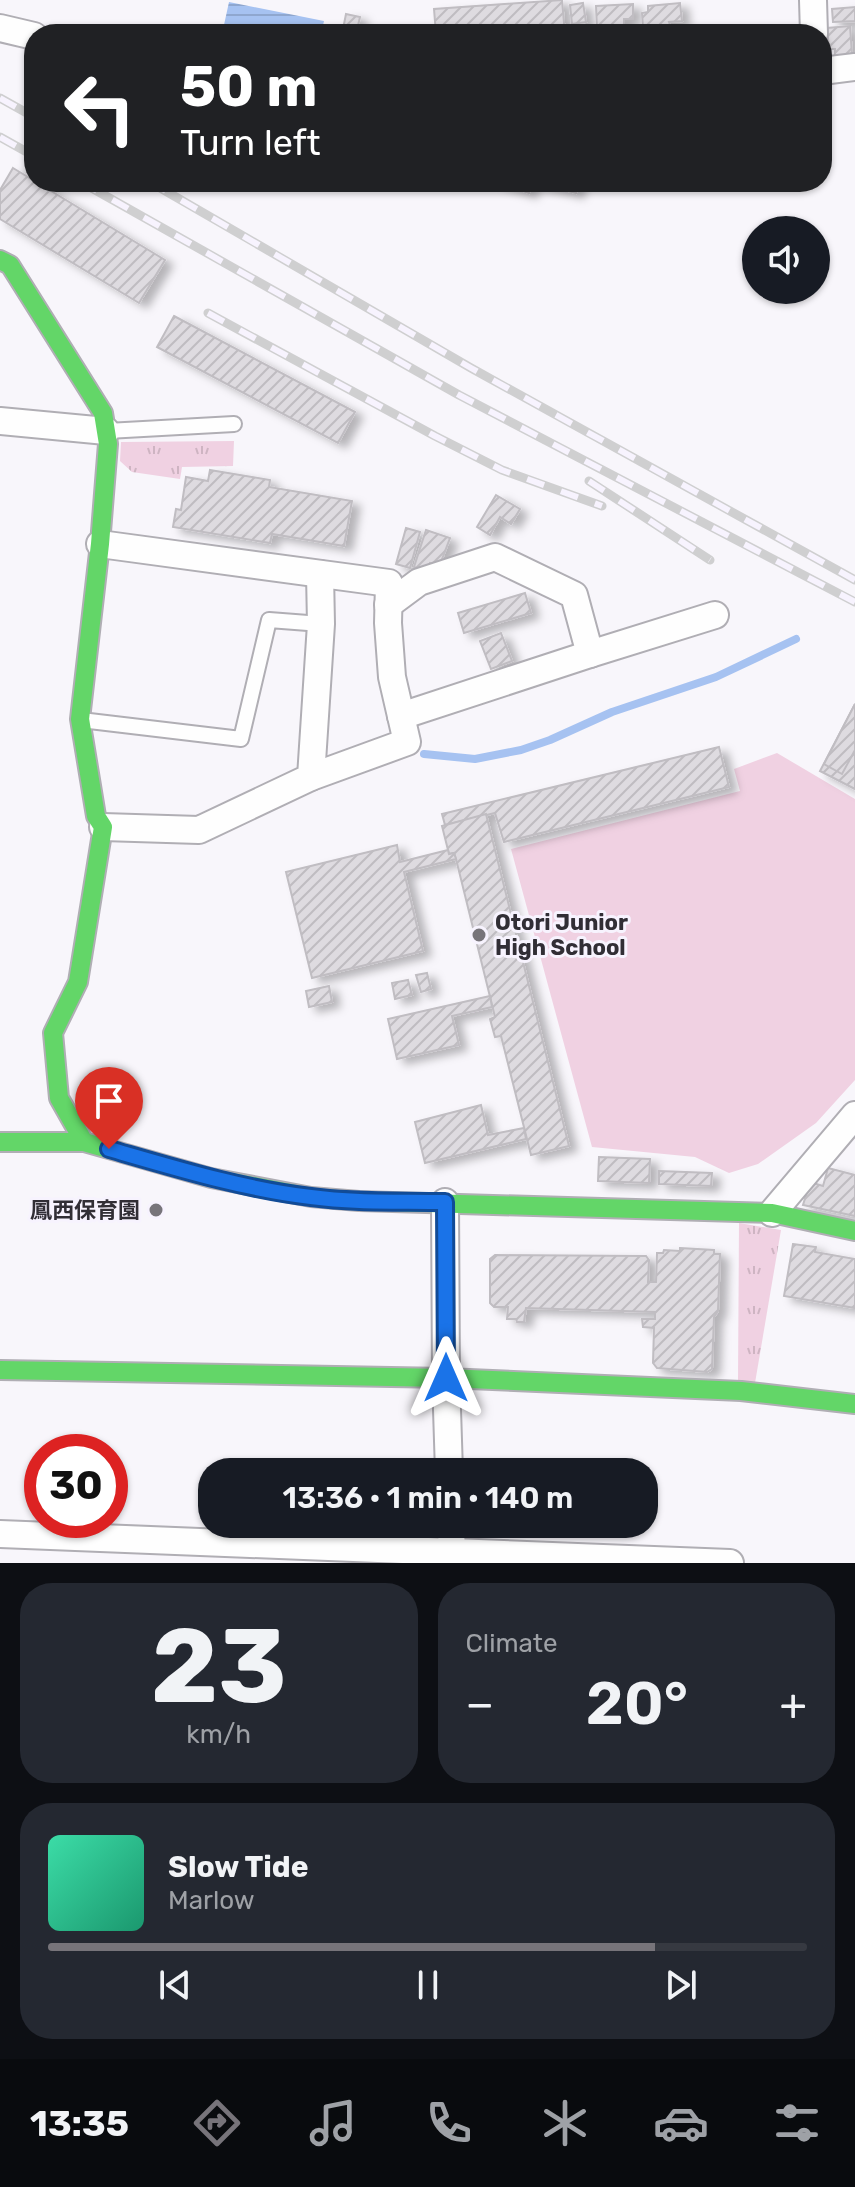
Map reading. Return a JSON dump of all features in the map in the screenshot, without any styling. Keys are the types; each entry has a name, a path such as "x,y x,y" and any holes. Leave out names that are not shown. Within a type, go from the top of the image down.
{"street":[{"path":"813,0 814,24"},
{"path":"0,28 24,34"},
{"path":"832,70 855,67"},
{"path":"0,260 10,265 103,413 108,444 80,719 96,816 103,827 78,982 53,1033 59,1098 84,1142"},
{"path":"0,421 106,431"},
{"path":"100,544 389,583 392,677 407,742 311,777 199,830 103,827"},
{"path":"388,605 419,582 495,557 574,595 590,654"},
{"path":"311,777 321,624 320,574"},
{"path":"401,716 715,615"},
{"path":"772,1213 855,1115"},
{"path":"0,1142 84,1142 211,1178 311,1197 772,1213 855,1231"},
{"path":"445,1202 449,1458"},
{"path":"0,1370 446,1378 741,1391 855,1404"},
{"path":"0,1534 452,1557 730,1563"}],"lane":[{"path":"106,431 234,424"},
{"path":"80,719 241,739 269,620 321,624"}],"green space":[{"path":"234,441 233,466 182,467 180,479 132,472 120,461 121,442"},
{"path":"777,753 855,799 855,1080 816,1123 758,1164 729,1173 695,1157 592,1147 511,849 740,791 734,769"},
{"path":"739,1223 781,1230 755,1383 738,1381"}],"water":[{"path":"229,2 324,21 323,24 224,24"}],"building":[{"path":"562,0 564,24 435,24 434,9"},
{"path":"583,3 586,22 572,24 570,5"},
{"path":"680,3 682,21 643,24 642,13 648,12 648,6"},
{"path":"633,4 633,19 624,19 624,24 597,24 596,6"},
{"path":"855,7 855,21 833,22 832,9"},
{"path":"346,14 360,17 358,24 344,24"},
{"path":"850,26 852,55 835,57 832,28"},
{"path":"13,168 24,175 24,192 53,192 165,260 139,303 0,219 0,190"},
{"path":"174,316 355,412 338,443 157,347"},
{"path":"210,470 270,480 269,487 352,501 344,546 272,534 270,543 173,527 176,509 181,510 186,477 208,481"},
{"path":"496,495 520,509 511,524 500,517 490,535 477,527"},
{"path":"406,528 420,532 410,568 396,564"},
{"path":"426,530 450,538 439,567 430,563 427,572 414,567"},
{"path":"525,593 531,613 464,633 458,613"},
{"path":"501,633 512,661 491,669 480,641"},
{"path":"855,704 855,789 820,771"},
{"path":"855,704 855,750 842,774 824,764"},
{"path":"719,747 729,787 504,842 495,813 445,825 442,814"},
{"path":"486,814 569,1146 531,1155 501,1036 495,1037 490,1019 495,1017 456,859 454,853 449,854 442,826"},
{"path":"397,845 400,862 448,850 449,854 454,853 456,859 404,872 423,951 312,978 286,872"},
{"path":"427,973 431,989 421,992 416,975"},
{"path":"408,980 412,995 395,999 392,983"},
{"path":"329,986 332,1002 309,1007 306,991"},
{"path":"490,996 492,1007 452,1016 459,1045 397,1059 388,1019"},
{"path":"481,1105 488,1135 524,1128 526,1139 425,1163 415,1122"},
{"path":"599,1157 650,1159 649,1183 598,1181"},
{"path":"828,1168 855,1175 855,1216 803,1205 810,1182 823,1186"},
{"path":"659,1171 712,1173 711,1186 659,1184"},
{"path":"793,1244 816,1247 815,1252 855,1259 855,1308 784,1296"},
{"path":"680,1248 714,1250 714,1254 720,1254 712,1369 707,1372 657,1368 653,1363 654,1328 643,1327 642,1319 655,1319 655,1312 526,1308 524,1322 517,1322 516,1319 507,1319 508,1307 494,1307 490,1303 490,1259 495,1255 646,1256 649,1260 648,1282 656,1282 657,1253 680,1251"}],"waterway":[{"path":"424,754 475,759 521,750 612,712 716,677 796,639"}],"railway":[{"path":"0,98 24,111"},
{"path":"0,137 24,150"},
{"path":"99,192 459,395 855,602"},
{"path":"167,192 471,368 855,580"},
{"path":"208,313 502,470 602,506"},
{"path":"589,481 710,560"}],"traffic: fast":[{"path":"0,260 10,265 103,413 108,444 80,719 96,816 103,827 78,982 53,1033 59,1098 84,1142"},
{"path":"0,1142 84,1142 211,1178 311,1197 772,1213 855,1231"},
{"path":"0,1370 446,1378 741,1391 855,1404"}],"place":[{"name":"Otori Junior High School","path":"479,935"},
{"name":"鳳西保育園","path":"156,1210"}],"route":[{"path":"109,1149 211,1178 311,1197 445,1202 446,1378"}]}
